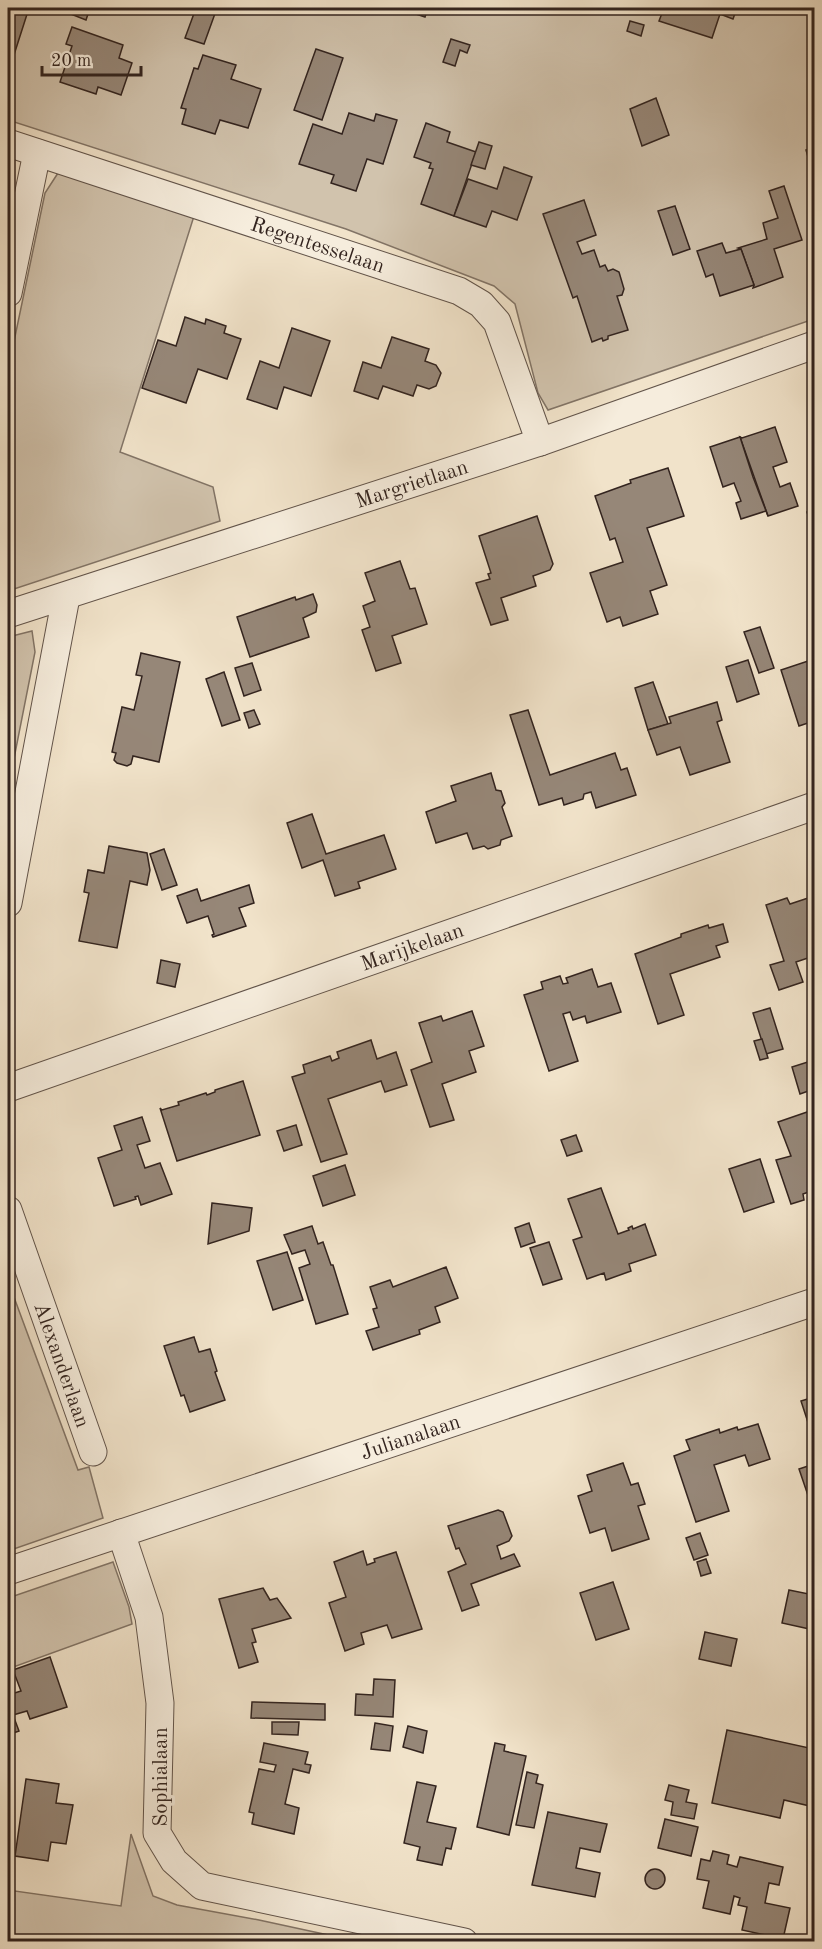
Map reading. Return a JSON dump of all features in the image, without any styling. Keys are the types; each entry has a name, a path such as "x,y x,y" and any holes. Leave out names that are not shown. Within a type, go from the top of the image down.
{"street":[{"name":"Regentesselaan","path":"8,143 459,291 481,304 497,322 540,442"},
{"path":"8,293 37,153"},
{"name":"Margrietlaan","path":"8,614 540,442 814,345"},
{"path":"8,903 66,597"},
{"name":"Marijkelaan","path":"8,1088 814,806"},
{"name":"Alexanderlaan","path":"8,1210 93,1452"},
{"name":"Julianalaan","path":"8,1571 814,1302"},
{"name":"Sophialaan","path":"122,1533 149,1617 160,1703 157,1833 174,1861 202,1886 464,1941"}],"shaded area":[{"path":"8,8 814,8 814,319 548,410 538,393 515,304 494,286 346,229 8,120"},
{"path":"58,173 194,216 120,452 213,487 220,521 8,591 8,370 45,193"},
{"path":"32,631 35,652 8,789 8,637"},
{"path":"8,1281 78,1470 89,1467 103,1518 8,1551"},
{"path":"113,1562 129,1607 132,1624 8,1669 8,1598"},
{"path":"131,1834 153,1896 177,1905 356,1941 8,1941 8,1890 121,1906"}],"building":[{"path":"8,8 29,8 12,61 8,60"},
{"path":"59,8 90,8 86,20"},
{"path":"196,8 217,8 204,44 185,38"},
{"path":"412,8 428,8 425,17 410,12"},
{"path":"664,8 737,8 733,19 720,14 712,38 659,21"},
{"path":"630,21 644,25 641,36 627,31"},
{"path":"72,27 123,45 119,58 132,63 121,95 98,87 96,94 60,82 72,46 66,44"},
{"path":"451,39 470,45 467,53 460,50 455,66 443,62"},
{"path":"316,49 343,58 322,120 294,110"},
{"path":"203,55 236,65 231,79 261,89 248,128 220,120 215,134 182,124 186,109 181,108 194,68 198,69"},
{"path":"656,98 669,135 642,146 630,109"},
{"path":"349,113 374,121 376,114 397,120 383,164 367,159 356,191 331,183 334,175 299,164 313,124 342,134"},
{"path":"426,123 450,132 447,142 476,152 454,216 421,204 433,169 429,168 431,163 414,157"},
{"path":"479,142 492,146 485,169 471,165"},
{"path":"814,147 814,178 806,150"},
{"path":"504,167 532,177 517,220 492,211 486,227 454,216 468,179 497,189"},
{"path":"784,186 802,240 774,249 783,277 753,288 754,285 741,249 738,248 767,239 763,223 778,218 769,191"},
{"path":"584,200 596,235 577,242 582,254 594,250 600,267 605,265 608,271 613,269 619,272 624,289 622,295 617,296 628,330 608,336 608,339 603,341 602,338 592,342 577,296 573,298 543,214"},
{"path":"675,206 690,249 673,255 658,211"},
{"path":"722,243 726,253 741,249 754,285 720,296 713,274 706,277 697,251"},
{"path":"185,317 205,324 206,319 226,326 224,333 241,339 227,379 198,369 186,403 142,388 158,340 176,346"},
{"path":"292,328 330,341 311,396 284,387 277,409 247,399 260,361 279,368"},
{"path":"392,337 429,349 425,361 436,365 441,373 436,386 429,389 417,385 413,396 383,386 378,399 354,391 363,362 381,368"},
{"path":"775,427 787,462 773,467 780,487 790,483 798,506 768,516 740,437"},
{"path":"740,437 768,516 766,511 741,519 736,503 741,501 734,483 723,487 710,447"},
{"path":"668,468 684,516 647,528 667,585 650,591 658,614 623,626 620,617 607,622 590,573 623,562 615,538 610,540 595,496 631,483 630,480"},
{"path":"814,510 814,534 807,512"},
{"path":"537,516 553,564 550,570 533,576 536,586 501,598 508,620 491,625 476,583 490,579 488,574 491,573 479,536"},
{"path":"400,561 410,589 415,588 427,624 392,636 401,663 376,671 362,630 370,627 363,606 375,601 365,573"},
{"path":"313,594 317,605 316,612 303,618 309,637 250,657 237,617 295,597 296,600"},
{"path":"760,627 774,668 759,673 744,632"},
{"path":"141,653 180,662 159,762 133,756 131,764 127,766 117,763 114,760 116,753 112,752 122,707 134,710 142,676 136,675"},
{"path":"814,659 814,721 799,726 781,670"},
{"path":"748,660 759,694 737,702 726,667"},
{"path":"252,663 261,690 244,696 235,668"},
{"path":"224,672 240,720 222,726 206,679"},
{"path":"653,682 668,724 648,730 635,688"},
{"path":"717,702 722,720 717,722 730,762 690,775 680,747 657,755 648,730 671,723 669,717"},
{"path":"254,710 260,724 249,728 244,713"},
{"path":"528,710 550,775 615,753 621,770 627,768 636,795 596,808 591,792 584,794 583,799 564,805 562,798 539,805 510,715"},
{"path":"491,773 496,790 501,791 505,803 502,807 512,836 501,840 500,845 488,849 484,846 473,849 467,833 436,843 426,812 456,801 451,786"},
{"path":"312,814 326,854 384,835 396,869 358,882 360,888 335,896 323,860 302,868 287,823"},
{"path":"109,846 147,853 150,870 147,885 130,881 117,948 79,941 89,893 84,892 88,870 104,873"},
{"path":"164,849 177,885 162,890 150,854"},
{"path":"249,885 254,903 239,908 246,926 213,937 208,916 187,923 177,896 197,889 201,901"},
{"path":"814,896 814,956 796,962 803,982 779,990 770,965 784,961 766,905 787,898 790,904"},
{"path":"723,924 728,942 716,946 720,957 670,974 684,1015 658,1024 635,954 681,937 681,934 708,925 709,928"},
{"path":"161,960 180,964 175,987 157,983"},
{"path":"592,969 598,987 611,983 621,1012 587,1023 585,1016 573,1020 570,1012 563,1014 578,1061 549,1071 524,995 543,989 541,982 560,976 563,984 568,983 566,978"},
{"path":"770,1008 783,1049 766,1054 753,1013"},
{"path":"472,1011 484,1046 469,1051 476,1072 442,1084 454,1120 430,1127 411,1070 432,1062 419,1023 441,1016 443,1021"},
{"path":"762,1039 768,1058 760,1060 754,1041"},
{"path":"371,1040 377,1059 396,1052 407,1085 385,1092 381,1081 328,1099 347,1154 321,1162 292,1077 305,1073 303,1065 330,1056 332,1061 339,1058 337,1052"},
{"path":"814,1060 814,1089 800,1094 792,1067"},
{"path":"243,1081 260,1135 177,1161 160,1108 162,1110 179,1105 178,1102 206,1093 207,1095"},
{"path":"810,1111 814,1123 814,1190 803,1194 804,1200 791,1204 776,1160 791,1156 778,1122"},
{"path":"142,1117 150,1141 137,1145 145,1168 160,1163 172,1194 141,1205 138,1196 135,1197 136,1199 114,1206 98,1158 122,1150 114,1126"},
{"path":"296,1125 302,1145 284,1151 277,1131"},
{"path":"576,1135 582,1151 567,1156 561,1140"},
{"path":"760,1159 774,1202 744,1212 729,1169"},
{"path":"345,1165 355,1195 323,1206 313,1176"},
{"path":"601,1188 618,1234 629,1230 628,1228 632,1226 633,1229 645,1224 656,1255 629,1264 631,1271 606,1280 604,1273 587,1279 573,1240 582,1237 568,1199"},
{"path":"212,1203 252,1208 249,1231 208,1244"},
{"path":"529,1223 535,1242 521,1247 515,1228"},
{"path":"312,1226 318,1244 323,1242 331,1265 333,1265 348,1314 316,1324 299,1268 310,1264 305,1250 292,1254 284,1235"},
{"path":"549,1242 562,1279 543,1285 530,1248"},
{"path":"287,1252 303,1300 273,1310 257,1261"},
{"path":"446,1267 458,1298 435,1307 440,1322 419,1330 420,1334 373,1350 366,1331 379,1327 373,1309 377,1308 370,1287 390,1280 393,1287"},
{"path":"194,1337 199,1352 210,1349 225,1400 190,1412 184,1395 181,1396 164,1346"},
{"path":"814,1397 814,1441 801,1401"},
{"path":"758,1424 770,1459 749,1466 745,1455 714,1465 729,1511 696,1522 674,1456 690,1450 686,1440 719,1429 720,1433 737,1427 738,1430"},
{"path":"623,1463 631,1485 638,1483 645,1504 638,1506 649,1539 612,1551 605,1528 590,1533 578,1496 592,1491 587,1475"},
{"path":"814,1464 814,1509 813,1510 799,1469"},
{"path":"498,1510 503,1512 512,1536 509,1541 497,1546 501,1559 514,1554 520,1566 471,1584 479,1605 462,1611 448,1572 466,1564 459,1548 456,1549 448,1526"},
{"path":"700,1533 708,1555 694,1560 686,1538"},
{"path":"363,1551 367,1565 375,1562 374,1559 396,1552 422,1629 392,1638 387,1625 361,1633 364,1644 345,1651 329,1603 346,1597 334,1562"},
{"path":"706,1559 711,1573 701,1576 697,1562"},
{"path":"613,1582 629,1629 596,1640 580,1593"},
{"path":"263,1588 270,1600 277,1598 291,1618 252,1629 256,1642 252,1643 258,1662 239,1668 219,1599"},
{"path":"789,1590 814,1595 814,1630 782,1623"},
{"path":"705,1632 737,1639 731,1666 699,1659"},
{"path":"50,1657 67,1707 30,1719 27,1711 13,1715 19,1731 8,1735 8,1695 21,1691 13,1670"},
{"path":"374,1679 395,1680 393,1717 355,1715 356,1694 373,1695"},
{"path":"252,1702 325,1704 325,1720 251,1718"},
{"path":"272,1722 299,1722 298,1735 272,1734"},
{"path":"375,1723 393,1726 390,1751 371,1749"},
{"path":"408,1726 427,1731 423,1753 403,1747"},
{"path":"727,1730 814,1749 814,1807 784,1800 780,1818 712,1803"},
{"path":"264,1743 308,1752 305,1764 311,1765 309,1773 293,1769 285,1804 299,1808 294,1834 252,1824 254,1813 249,1812 259,1769 274,1772 276,1765 260,1762"},
{"path":"495,1743 505,1745 504,1751 526,1756 509,1835 477,1827"},
{"path":"8,1755 13,1756 11,1769 8,1768"},
{"path":"527,1772 538,1775 536,1783 543,1785 534,1828 516,1825"},
{"path":"26,1779 59,1784 56,1803 73,1805 66,1844 51,1842 48,1861 15,1856"},
{"path":"417,1782 436,1786 427,1822 456,1828 451,1849 446,1848 442,1865 417,1860 420,1847 404,1843"},
{"path":"669,1785 689,1790 686,1802 697,1804 694,1819 671,1815 673,1802 665,1800"},
{"path":"548,1812 607,1824 600,1852 580,1848 576,1868 600,1873 595,1897 532,1885"},
{"path":"665,1819 698,1827 691,1856 658,1848"},
{"path":"713,1851 729,1855 727,1864 737,1867 740,1857 783,1867 779,1885 769,1883 765,1903 790,1908 783,1939 742,1930 747,1907 738,1905 740,1898 734,1896 730,1914 703,1908 709,1881 697,1879 701,1859 710,1861"},
{"path":"655,1869 662,1872 665,1879 662,1886 655,1889 648,1886 645,1879 648,1872"}]}
